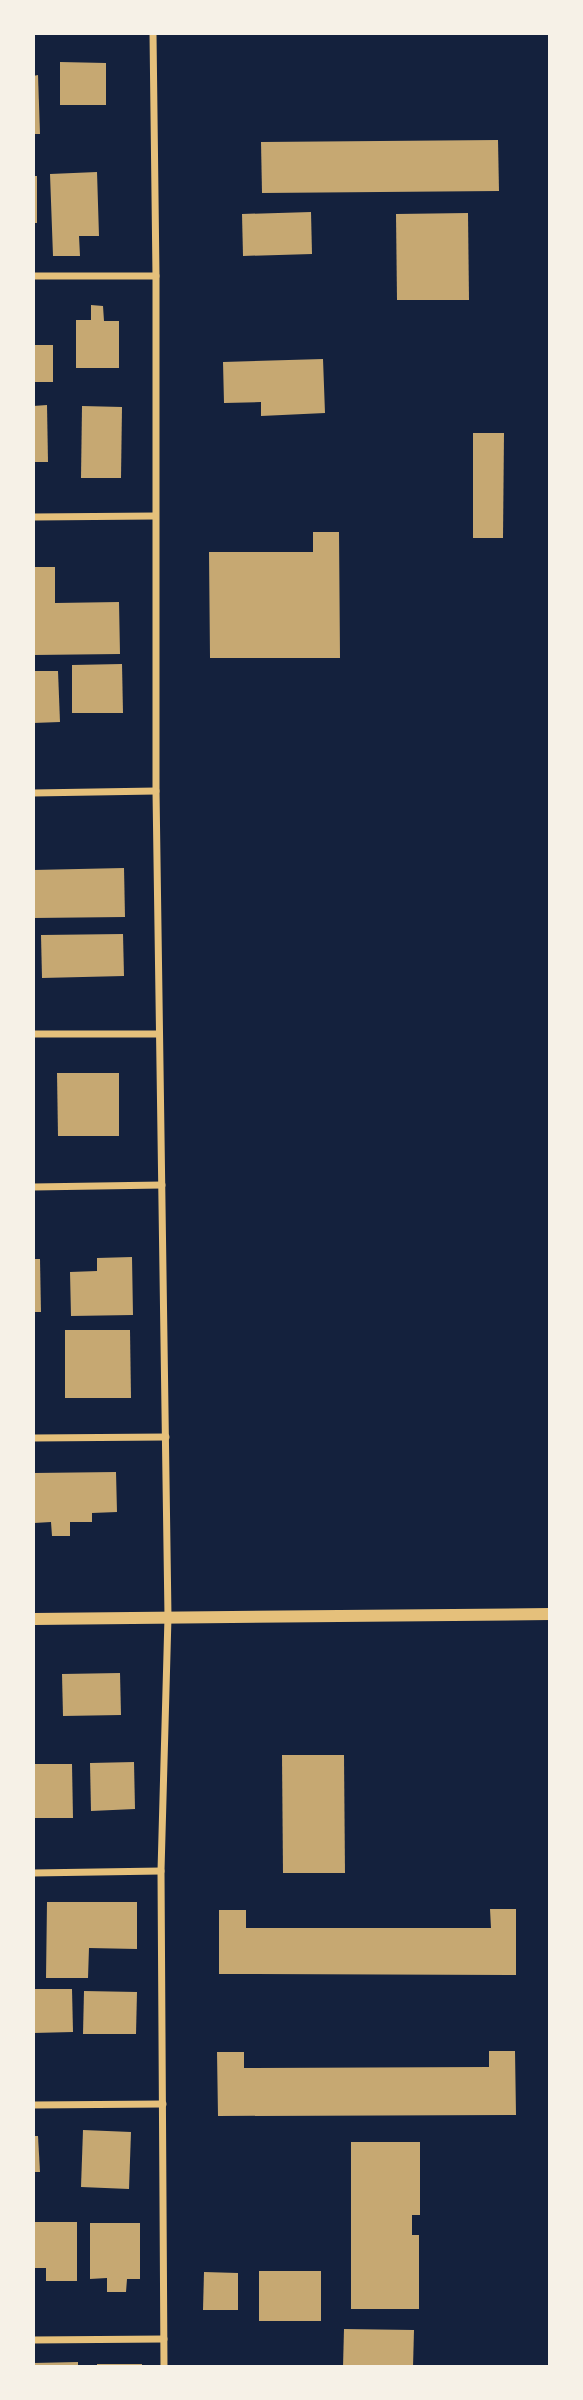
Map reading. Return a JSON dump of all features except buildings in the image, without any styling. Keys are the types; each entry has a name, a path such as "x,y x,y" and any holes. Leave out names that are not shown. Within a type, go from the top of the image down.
{"street":[{"path":"153,33 158,1034 167,1617 161,1871 164,2367"},
{"path":"33,276 156,275"},
{"path":"33,517 155,516"},
{"path":"33,793 156,791"},
{"path":"33,1034 158,1034"},
{"path":"33,1187 162,1185"},
{"path":"33,1438 166,1437"},
{"path":"33,1619 550,1614"},
{"path":"33,1873 161,1871"},
{"path":"33,2105 163,2104"},
{"path":"33,2340 163,2339"}]}
